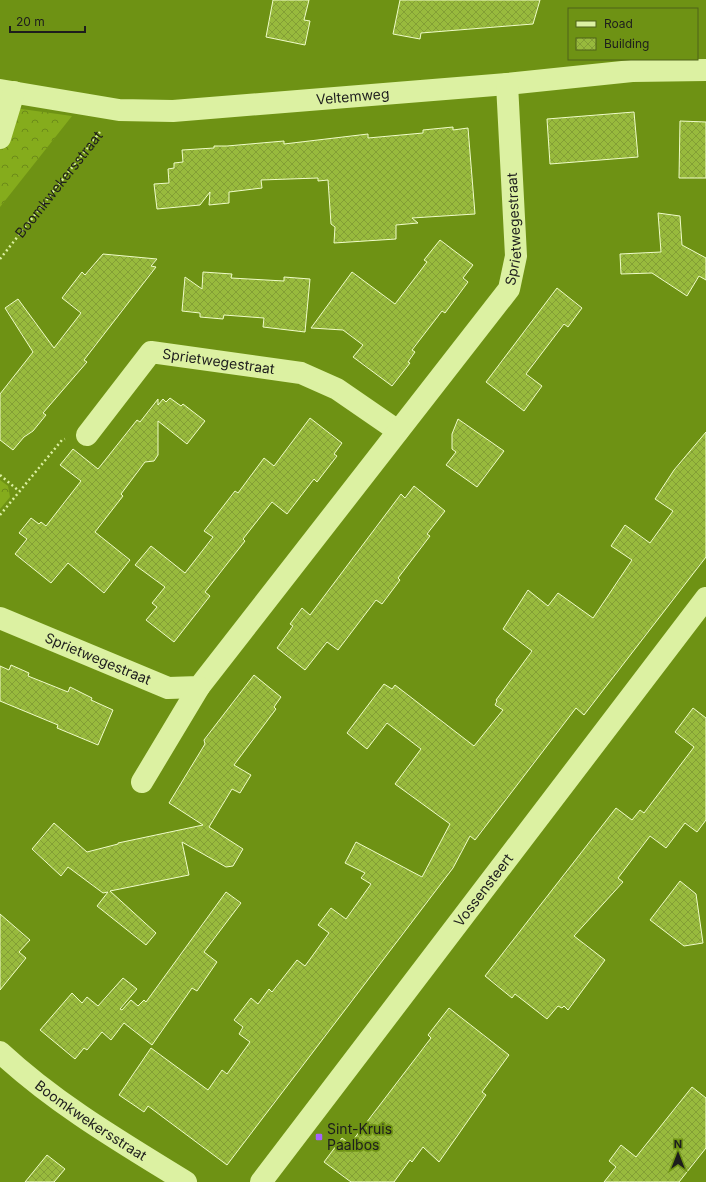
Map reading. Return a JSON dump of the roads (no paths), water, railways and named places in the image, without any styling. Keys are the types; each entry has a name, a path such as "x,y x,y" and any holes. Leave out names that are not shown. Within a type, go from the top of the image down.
{"street":[{"name":"Veltemweg","path":"7,91 119,110 211,109 507,84 632,71 706,70"},
{"name":"Sprietwegestraat","path":"142,782 199,688 509,289 516,256 507,84"},
{"path":"0,138 7,91"},
{"name":"Sprietwegestraat","path":"87,435 151,352 301,373 337,389 398,431"},
{"name":"Vossensteert","path":"261,1182 706,598"},
{"name":"Sprietwegestraat","path":"0,618 168,688 199,688"},
{"name":"Boomkwekersstraat","path":"0,1052 25,1075 99,1129 186,1182"}],"place":[{"name":"Sint-Kruis Paalbos","path":"319,1137"}]}
